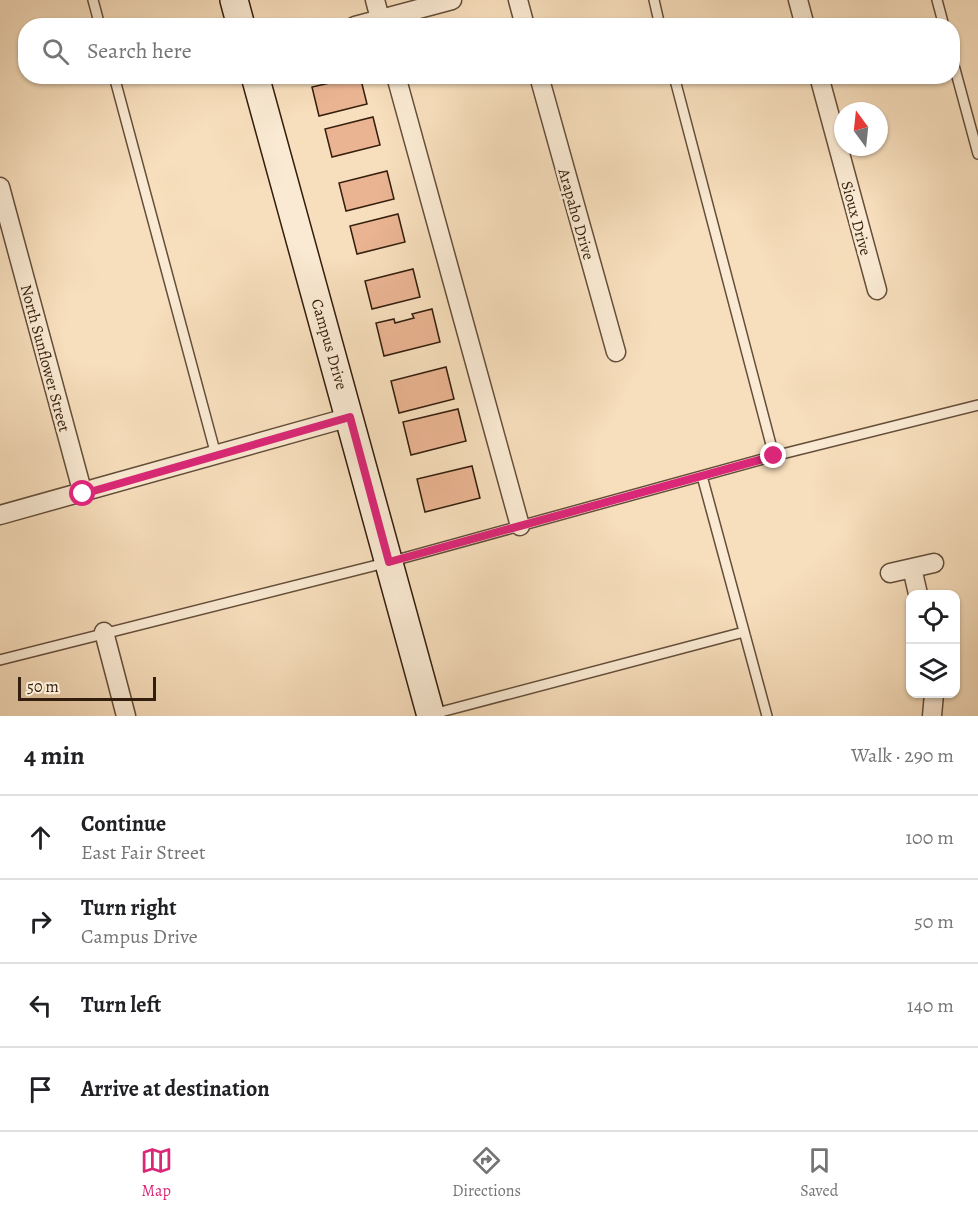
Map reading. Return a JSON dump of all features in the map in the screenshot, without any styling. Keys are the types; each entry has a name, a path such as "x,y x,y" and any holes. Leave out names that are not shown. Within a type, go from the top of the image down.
{"main road":[{"path":"234,0 239,18"},
{"name":"Campus Drive","path":"257,84 431,715"}],"street":[{"path":"375,0 380,18"},
{"path":"394,18 452,0"},
{"path":"518,0 523,18"},
{"path":"798,0 803,18"},
{"path":"398,84 520,526"},
{"name":"Arapaho Drive","path":"541,84 616,352"},
{"name":"Sioux Drive","path":"821,84 877,290"},
{"name":"North Sunflower Street","path":"0,187 83,494"},
{"path":"0,515 83,494 350,417"},
{"path":"890,573 934,563"},
{"path":"912,568 917,590"},
{"path":"104,632 126,716"},
{"path":"932,716 934,698"}],"lane":[{"path":"93,0 98,18"},
{"path":"654,0 658,18"},
{"path":"937,0 942,18"},
{"path":"116,84 216,455"},
{"path":"676,84 774,456"},
{"path":"959,84 978,154"},
{"path":"0,660 389,562 774,456 978,405"},
{"path":"702,476 767,716"},
{"path":"431,715 744,632"}],"building":[{"path":"325,84 362,84 367,104 319,116 312,87"},
{"path":"373,117 380,145 332,157 325,129"},
{"path":"387,171 394,199 346,211 339,183"},
{"path":"398,214 405,242 357,254 350,226"},
{"path":"413,269 420,297 372,309 365,281"},
{"path":"432,309 440,342 384,356 376,323 394,319 395,323 414,318 412,314"},
{"path":"446,367 454,399 399,413 391,381"},
{"path":"458,409 466,441 411,455 403,422"},
{"path":"472,466 480,498 425,512 417,479"}],"route":[{"path":"83,494 350,417 389,562 774,456"}]}
